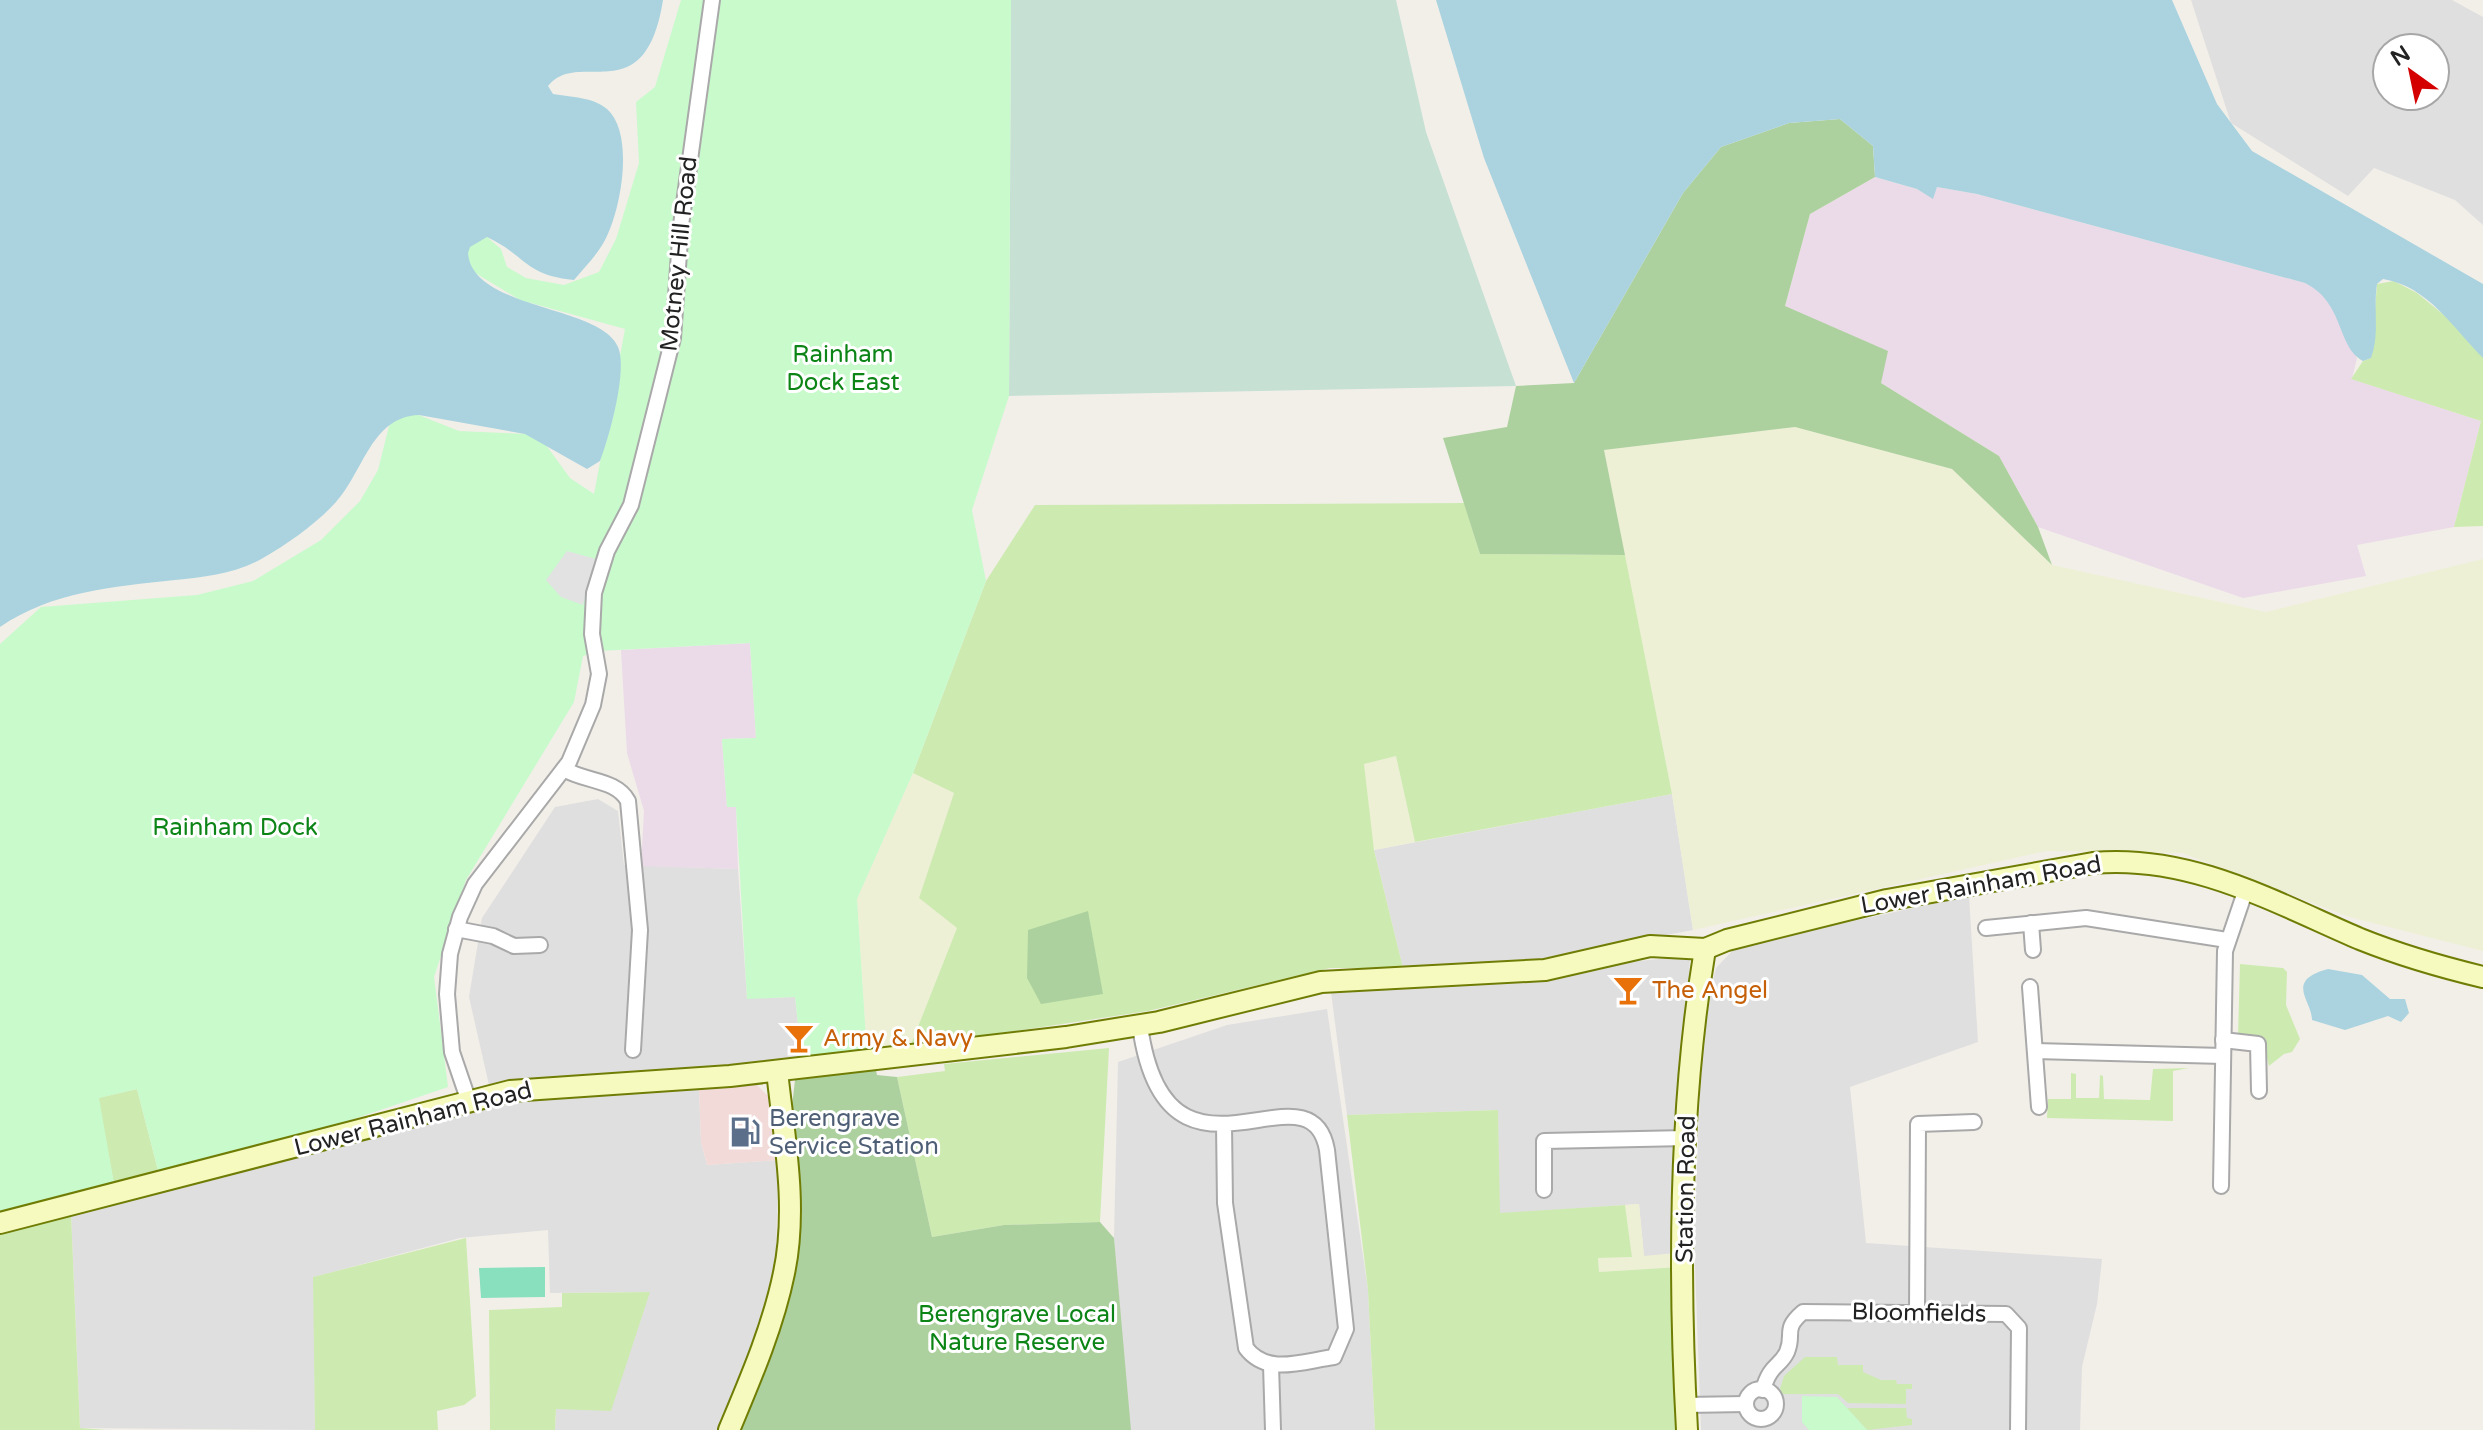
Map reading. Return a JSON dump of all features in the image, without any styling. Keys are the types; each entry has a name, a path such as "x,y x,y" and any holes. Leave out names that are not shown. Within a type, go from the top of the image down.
{"main road":[{"name":"Lower Rainham Road","path":"0,1223 510,1091 777,1071 1140,1026 1321,982 1545,970 1650,946 1705,949 1727,940 1863,905 2093,863 2160,864 2246,889 2391,951 2483,977"},
{"name":"Station Road","path":"1687,1430 1687,1138 1696,1005 1705,949"},
{"path":"729,1430 784,1273 789,1193 777,1071"}],"street":[{"name":"Motney Hill Road","path":"464,1104 466,1093 452,1052 447,994 450,954 456,929 475,884 537,799 564,769 583,735 596,692 599,674 593,642 594,593 607,551 631,505 673,338 681,225 712,0"},
{"path":"564,769 579,778 614,787 628,801 640,930 638,1010 633,1050"},
{"path":"2221,1186 2227,940 2246,889"},
{"path":"1986,928 2097,919 2227,940"},
{"path":"2031,923 2033,950"},
{"path":"456,929 493,936 514,946 540,945"},
{"path":"2030,987 2039,1107"},
{"path":"1140,1026 1148,1070 1164,1100 1188,1117 1224,1125 1297,1116 1317,1126 1327,1147 1346,1329 1334,1357 1271,1365 1256,1361 1246,1348 1225,1203 1224,1125"},
{"path":"2223,1040 2258,1044 2259,1091"},
{"path":"2035,1051 2223,1056"},
{"path":"1917,1313 1918,1124 1974,1122"},
{"path":"1544,1190 1544,1141 1687,1138"},
{"name":"Bloomfields","path":"1746,1404 1751,1393 1763,1390 1769,1371 1787,1352 1790,1324 1803,1312 2006,1314 2019,1328 2018,1430"},
{"path":"1271,1365 1273,1430"},
{"path":"1685,1405 1746,1404 1751,1416 1765,1424 1776,1405 1771,1393 1763,1390"}],"shaded area":[{"path":"2191,0 2452,0 2483,17 2483,225 2455,200 2374,168 2348,196 2231,123"},
{"path":"1875,177 1917,189 1933,198 1937,187 1977,194 2305,283 2319,290 2336,313 2357,358 2352,379 2481,421 2454,527 2357,545 2366,576 2243,598 2038,527 1999,456 1881,383 1785,306 1810,214"},
{"path":"567,551 596,559 583,605 561,597 546,580"},
{"path":"750,643 756,738 722,739 727,807 736,807 738,869 641,866 644,811 627,753 621,650"},
{"path":"1672,794 1693,930 1528,961 1403,968 1374,850"},
{"path":"598,799 618,811 624,865 738,869 747,998 795,997 802,1060 671,1075 638,1072 489,1085 469,997 482,918 555,807"},
{"path":"1969,896 1978,1042 1850,1087 1866,1243 2102,1259 2097,1304 2082,1367 2080,1430 1701,1430 1694,1239 1703,1018 1716,968 1737,946"},
{"path":"1690,956 1676,1253 1644,1257 1639,1204 1499,1214 1498,1110 1347,1115 1331,992 1376,984 1519,982 1608,964"},
{"path":"1327,1009 1368,1290 1375,1430 1125,1430 1114,1238 1118,1062 1227,1025"},
{"path":"756,1084 769,1097 778,1160 707,1165 701,1142 699,1088"},
{"path":"699,1088 701,1142 707,1165 778,1160 776,1268 764,1325 724,1430 555,1430 556,1409 650,1292 550,1293 548,1230 460,1238 314,1277 315,1430 80,1428 71,1213 527,1098"}],"green space":[{"path":"681,0 1011,0 1009,396 972,510 986,581 913,773 857,899 867,1054 802,1060 795,997 747,999 736,807 727,807 722,739 756,738 750,643 599,651 583,656 574,702 466,880 434,977 448,1087 304,1136 160,1178 137,1089 99,1098 114,1184 0,1217 0,644 41,607 197,595 253,581 321,540 360,501 378,470 391,418 411,412 459,431 528,434 546,445 570,478 594,494 625,329 520,300 462,265 461,249 487,237 501,249 507,267 526,278 564,285 599,272 616,239 639,163 636,102 655,87"},
{"path":"1011,0 1396,0 1426,132 1516,386 1009,396"},
{"path":"1840,119 1873,146 1875,177 1810,214 1785,306 1888,351 1881,383 1999,456 2038,527 2052,565 1952,469 1795,427 1604,450 1625,555 1480,554 1443,438 1507,427 1516,386 1574,383 1683,193 1721,147 1789,123"},
{"path":"2394,281 2417,293 2456,325 2483,357 2483,526 2454,527 2481,421 2351,379 2363,361 2371,358 2377,284"},
{"path":"1795,427 1952,469 2052,565 2266,612 2483,559 2483,951 2349,917 2182,853 2046,851 1693,930 1672,794 1604,450"},
{"path":"1464,503 1480,554 1625,555 1672,794 1415,842 1396,756 1364,764 1374,850 1403,968 1330,968 1148,1011 910,1047 957,928 919,898 954,793 913,773 986,581 1035,505"},
{"path":"1396,756 1415,842 1374,850 1363,764"},
{"path":"913,773 954,793 919,898 957,928 910,1047 867,1054 857,899"},
{"path":"1088,911 1103,994 1041,1004 1027,978 1028,930"},
{"path":"2240,964 2283,968 2287,972 2286,1005 2300,1039 2292,1052 2284,1054 2269,1066 2263,1041 2238,1036"},
{"path":"1109,1048 1100,1222 1004,1225 932,1237 897,1077 945,1071 944,1064"},
{"path":"2189,1068 2173,1071 2173,1121 2047,1118 2048,1099 2071,1099 2071,1073 2076,1074 2076,1098 2099,1098 2100,1075 2103,1076 2104,1099 2150,1100 2153,1069"},
{"name":"Berengrave Local Nature Reserve","path":"876,1070 877,1075 897,1077 932,1237 1004,1225 1100,1222 1114,1238 1131,1430 736,1430 782,1317 789,1132 795,1080"},
{"path":"137,1089 160,1178 114,1184 98,1098"},
{"path":"1498,1110 1500,1213 1625,1205 1632,1257 1598,1258 1599,1272 1680,1267 1682,1430 1375,1430 1368,1290 1347,1115"},
{"path":"1639,1204 1644,1256 1676,1253 1680,1267 1599,1272 1598,1258 1632,1257 1625,1205"},
{"path":"71,1213 80,1428 107,1430 0,1430 0,1233"},
{"path":"466,1238 476,1396 464,1405 437,1411 438,1430 315,1430 313,1277"},
{"path":"545,1267 545,1297 481,1298 479,1268"},
{"path":"650,1292 611,1411 556,1409 555,1430 490,1430 489,1310 562,1307 562,1293"},
{"path":"1805,1357 1837,1357 1838,1365 1863,1365 1863,1372 1881,1380 1896,1380 1897,1384 1912,1384 1912,1389 1906,1389 1906,1404 1848,1403 1838,1394 1783,1394 1780,1389 1784,1376"},
{"path":"1802,1396 1837,1397 1867,1430 1809,1430 1802,1422"},
{"path":"1847,1408 1906,1408 1912,1425 1867,1430"}],"water":[{"path":"0,0 663,0 654,35 642,56 627,67 577,72 561,76 548,86 553,94 582,98 607,109 616,121 621,136 620,192 611,227 595,256 574,280 545,274 487,237 470,247 468,253 475,272 491,286 513,297 588,323 607,333 618,347 619,387 600,461 587,469 525,434 419,415 403,418 379,435 346,489 328,510 292,539 253,563 209,576 129,585 62,598 41,605 0,627"},
{"path":"1436,0 2172,0 2217,104 2252,151 2483,284 2483,358 2427,299 2399,283 2383,279 2377,284 2374,349 2371,358 2363,361 2348,345 2327,302 2318,291 2305,283 1977,194 1937,187 1933,199 1917,189 1875,177 1873,146 1840,119 1789,123 1721,147 1683,193 1574,383 1484,158"},
{"path":"2328,969 2362,975 2390,999 2405,999 2409,1013 2401,1022 2388,1016 2345,1030 2312,1020 2304,985 2307,979"}],"place":[{"name":"The Angel","path":"1628,990"},
{"name":"Army & Navy","path":"799,1038"},
{"name":"Berengrave Service Station","path":"745,1132"}],"park label":[{"name":"Rainham Dock East","path":"843,368"},
{"name":"Rainham Dock","path":"235,827"}]}
